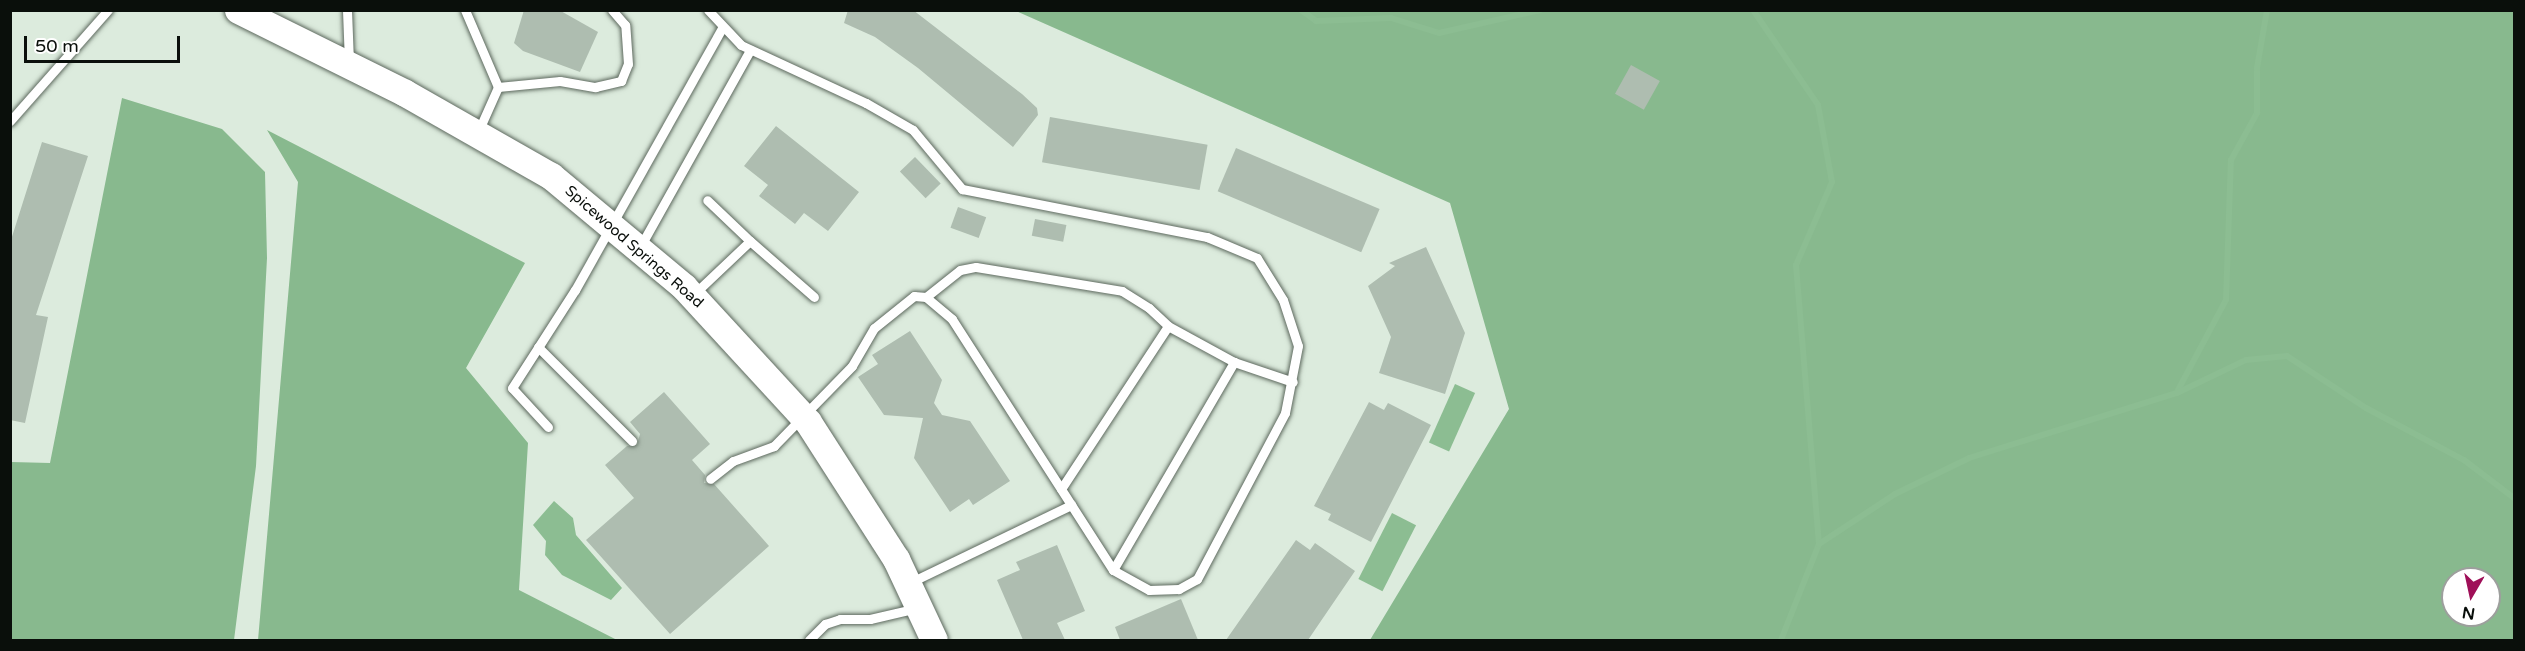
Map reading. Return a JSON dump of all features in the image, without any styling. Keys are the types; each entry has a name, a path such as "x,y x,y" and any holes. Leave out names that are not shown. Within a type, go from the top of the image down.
{"main road":[{"name":"Spicewood Springs Road","path":"238,10 478,132 551,176 693,296 804,417 852,486 908,584 934,640"}],"lane":[{"path":"10,121 108,10"},
{"path":"347,10 349,67"},
{"path":"465,10 498,87 478,132"},
{"path":"498,87 560,81 595,87 621,81 628,64 625,25 612,10"},
{"path":"708,10 722,28 750,50 866,103 913,130 962,189 1207,237 1257,258 1283,300 1298,346 1293,382 1285,413 1197,579 1179,590 1149,590 1113,570 952,319 926,297 914,296 874,328 852,366 774,446 734,461 710,480"},
{"path":"548,427 512,388 612,226 722,28"},
{"path":"639,249 750,50"},
{"path":"707,200 814,297"},
{"path":"693,296 750,241"},
{"path":"926,297 960,270 976,267 1122,291 1149,308 1168,326 1234,362 1293,382"},
{"path":"1061,489 1168,326"},
{"path":"538,347 632,441"},
{"path":"1113,570 1234,362"},
{"path":"908,584 1071,505"},
{"path":"809,640 825,624 840,619 870,619 919,608"}],"shaded area":[{"path":"1016,11 2514,11 2514,640 1370,640 1509,409 1450,203"},
{"path":"122,98 222,129 265,172 267,258 256,466 234,640 11,640 11,462 50,463"},
{"path":"267,130 525,263 466,368 528,443 519,590 617,640 258,640 298,182"},
{"path":"1455,384 1475,393 1449,451 1429,442"},
{"path":"554,501 573,518 576,535 622,588 611,600 562,575 545,555 546,541 533,525"},
{"path":"1392,513 1416,525 1382,591 1358,579"}],"building":[{"path":"524,10 559,10 598,32 580,72 523,51 514,43"},
{"path":"848,10 913,10 1022,94 1037,108 1038,115 1013,147 918,68 875,37 844,23"},
{"path":"1631,65 1660,81 1644,110 1615,94"},
{"path":"1050,117 1208,145 1200,190 1042,162"},
{"path":"776,126 859,192 828,231 804,213 795,224 759,196 768,185 744,166"},
{"path":"42,142 88,156 36,315 48,317 25,423 10,420 10,243"},
{"path":"1236,148 1380,209 1361,252 1218,191"},
{"path":"915,157 941,184 926,198 900,172"},
{"path":"958,207 986,217 979,238 950,228"},
{"path":"1035,219 1066,225 1063,242 1032,236"},
{"path":"1426,247 1465,333 1445,394 1379,373 1391,337 1368,286 1395,266 1389,263"},
{"path":"910,331 942,380 934,403 942,415 970,421 1010,481 973,505 969,499 950,512 914,458 923,418 884,415 858,377 878,364 872,355"},
{"path":"664,392 710,444 692,460 705,475 704,483 714,484 769,546 670,634 586,540 634,498 605,465 627,446 637,445 640,434 630,422"},
{"path":"1369,402 1384,410 1388,403 1431,425 1371,542 1328,520 1331,514 1314,506"},
{"path":"1296,540 1310,550 1315,543 1355,571 1308,640 1226,640"},
{"path":"1057,545 1085,611 1057,623 1065,640 1023,640 997,580 1020,570 1016,562"},
{"path":"1181,599 1198,640 1120,640 1115,627"}],"waterway":[{"path":"1301,10 1316,21 1391,18 1439,33 1540,10"},
{"path":"1753,10 1818,105 1832,182 1796,265 1819,544 1781,640"},
{"path":"2177,392 2226,300 2231,160 2257,113 2257,68 2267,10"},
{"path":"1819,544 1895,494 1969,458 2177,393 2246,360 2287,356 2366,408 2464,460 2514,498"}]}
